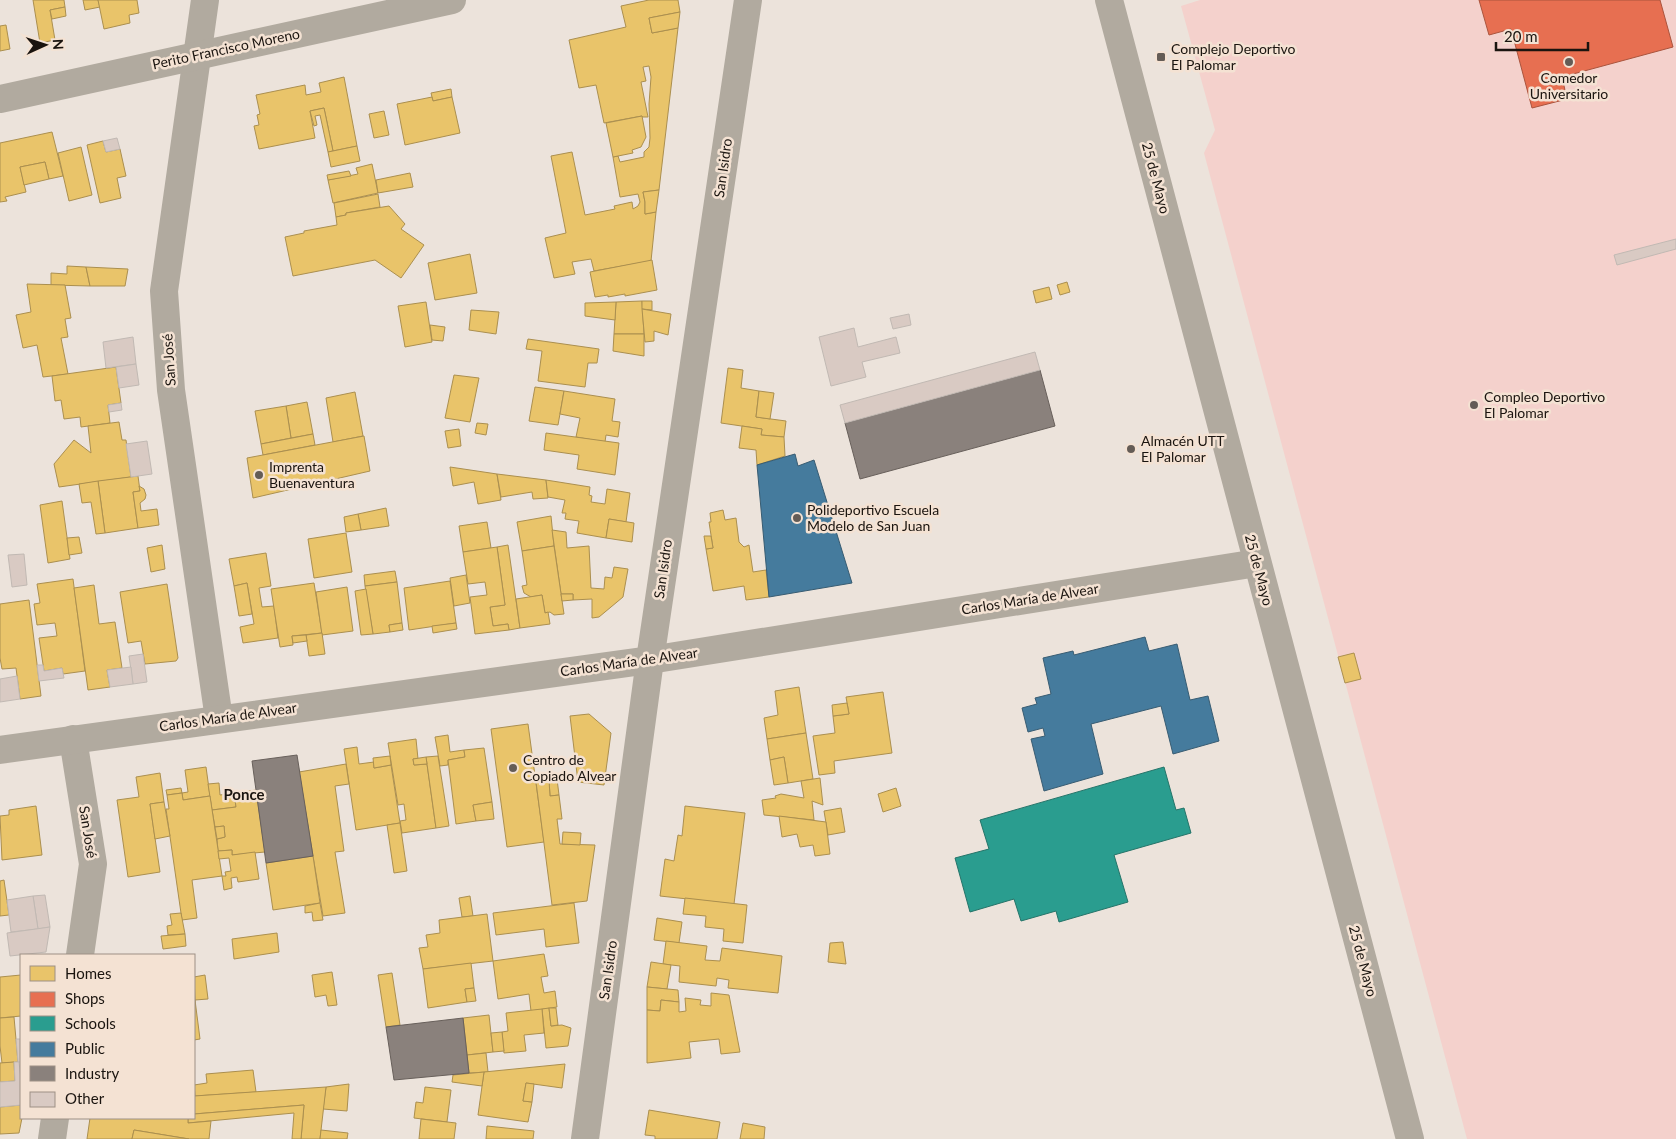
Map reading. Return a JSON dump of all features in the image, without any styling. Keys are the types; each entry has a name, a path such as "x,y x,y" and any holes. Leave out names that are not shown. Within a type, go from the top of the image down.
{"street":[{"name":"San José","path":"204,0 164,291 171,390 218,719"},
{"name":"Perito Francisco Moreno","path":"0,99 452,0"},
{"name":"San Isidro","path":"585,1139 650,660 748,0"},
{"name":"25 de Mayo","path":"1109,0 1410,1139"},
{"name":"Carlos María de Alvear","path":"0,750 650,660 1257,563"},
{"name":"San José","path":"73,739 93,864 80,954"},
{"path":"52,1139 55,1119"}],"shaded area":[{"name":"Compleo Deportivo El Palomar","path":"1200,0 1676,0 1676,1139 1467,1139 1204,153 1215,130 1181,6"}],"building: Homes":[{"path":"33,0 64,0 65,7 50,10 55,40 40,43"},
{"path":"83,0 98,0 100,7 85,10"},
{"path":"98,0 137,0 139,13 129,15 130,23 104,29"},
{"path":"649,0 678,0 680,12 649,18 652,33 678,28 659,190 643,192 645,214 656,212 651,261 594,271 591,259 572,262 575,274 554,278 545,238 566,233 551,156 572,152 585,215 615,209 614,206 632,202 633,209 640,202 638,194 620,197 613,157 618,156 620,162 644,157 644,152 649,147 650,138 649,104 651,77 649,66 643,67 646,81 641,82 648,117 642,116 604,123 596,85 579,88 569,40 626,27 621,6"},
{"path":"65,7 66,16 52,19 50,10"},
{"path":"680,12 678,28 652,33 649,18"},
{"path":"6,25 10,49 0,51 0,26"},
{"path":"344,77 357,146 333,151 324,108 310,111 315,138 259,149 254,126 259,125 257,115 260,114 256,95 305,85 306,95 321,92 319,83"},
{"path":"451,89 452,97 433,101 431,93"},
{"path":"432,97 433,101 452,97 460,133 405,145 397,104"},
{"path":"324,108 333,151 328,152 320,115 315,116 317,125 314,126 310,111"},
{"path":"384,111 389,135 374,138 369,114"},
{"path":"642,116 646,137 641,147 632,150 633,153 613,157 606,123"},
{"path":"52,132 63,176 49,179 45,162 20,167 26,192 5,197 7,201 0,202 0,143"},
{"path":"103,141 106,152 120,149 126,176 117,178 121,198 100,203 87,145"},
{"path":"357,146 360,161 331,167 328,152"},
{"path":"81,147 92,195 69,201 58,153"},
{"path":"45,162 49,179 24,185 20,167"},
{"path":"372,164 378,193 333,203 328,180 358,174 356,168"},
{"path":"349,171 351,176 328,180 327,175"},
{"path":"410,173 413,187 378,193 376,180"},
{"path":"659,190 656,212 645,214 643,192"},
{"path":"378,194 380,207 346,213 346,215 336,217 334,203"},
{"path":"389,206 405,224 401,229 424,245 401,278 375,260 293,276 285,237 304,233 304,231 337,225 336,217 346,215 346,213"},
{"path":"470,254 477,293 435,300 428,263"},
{"path":"652,260 657,290 625,296 625,294 595,297 590,272"},
{"path":"67,266 86,267 90,286 51,285 51,273 67,274"},
{"path":"86,267 128,269 125,286 90,286"},
{"path":"1067,282 1070,292 1060,295 1057,285"},
{"path":"27,284 65,285 71,318 65,319 68,337 61,338 68,374 43,377 37,345 23,348 16,315 31,312"},
{"path":"1049,287 1052,299 1036,303 1033,291"},
{"path":"642,301 644,334 614,334 616,302"},
{"path":"642,301 652,301 652,310 642,309"},
{"path":"426,302 432,342 405,347 398,306"},
{"path":"616,302 615,320 585,316 585,303"},
{"path":"642,309 671,314 668,335 654,331 654,341 645,342"},
{"path":"471,310 499,312 496,334 469,330"},
{"path":"430,325 445,327 443,341 432,340"},
{"path":"614,334 644,334 644,356 613,351"},
{"path":"528,339 599,349 597,363 588,363 585,387 538,381 542,351 526,349"},
{"path":"116,367 121,403 108,405 110,423 81,427 80,417 64,419 61,400 55,401 52,376"},
{"path":"728,368 743,370 741,388 759,391 756,417 786,421 784,437 761,435 762,429 721,423"},
{"path":"454,375 479,378 470,422 445,418"},
{"path":"535,387 564,391 558,425 529,421"},
{"path":"564,391 615,399 612,421 620,422 618,437 606,435 605,442 576,437 580,418 560,414"},
{"path":"759,391 774,393 770,419 756,417"},
{"path":"355,392 363,436 333,442 326,398"},
{"path":"307,402 313,434 291,438 286,406"},
{"path":"286,406 291,438 261,444 255,411"},
{"path":"119,422 122,440 126,440 131,477 59,487 54,464 74,440 91,453 88,426"},
{"path":"477,423 488,424 486,435 475,433"},
{"path":"742,426 762,429 761,435 784,437 785,456 757,465 756,450 739,448"},
{"path":"459,429 461,446 448,448 445,431"},
{"path":"546,433 619,443 615,475 577,469 579,455 544,450"},
{"path":"313,434 315,445 263,455 261,444"},
{"path":"364,436 370,471 253,498 247,458"},
{"path":"450,467 497,474 501,500 478,504 474,482 453,486"},
{"path":"497,474 546,480 548,498 533,499 532,492 501,497"},
{"path":"138,476 140,491 133,492 138,528 105,533 98,481"},
{"path":"546,480 590,487 589,495 592,496 591,502 605,504 607,489 630,493 626,522 609,519 606,538 577,533 579,521 565,519 566,513 562,513 565,500 548,497"},
{"path":"98,481 105,533 96,534 91,502 82,503 79,484"},
{"path":"139,486 144,489 146,495 145,499 140,503 141,511 157,509 159,525 138,528 133,492 140,491"},
{"path":"62,501 70,559 48,563 40,505"},
{"path":"386,508 389,526 361,530 358,514"},
{"path":"723,510 725,520 736,518 739,542 744,547 749,545 753,572 766,570 769,597 746,600 744,586 713,591 706,549 713,548 709,522 711,522 710,513"},
{"path":"358,514 361,530 346,532 344,517"},
{"path":"551,516 554,546 522,551 517,522"},
{"path":"609,519 634,523 632,542 606,538"},
{"path":"487,522 491,548 463,552 459,526"},
{"path":"552,530 566,532 567,548 589,546 591,588 604,589 605,577 612,578 614,567 628,569 623,597 599,617 592,618 592,599 573,600 573,594 561,594"},
{"path":"346,533 352,572 314,578 308,539"},
{"path":"704,536 711,536 713,548 706,549"},
{"path":"79,537 82,553 69,555 67,538"},
{"path":"162,545 165,569 151,572 147,548"},
{"path":"508,545 520,628 509,630 508,624 493,626 490,607 505,605 497,547"},
{"path":"554,546 564,614 554,615 550,612 545,613 542,595 531,597 524,593 522,586 527,585 522,551"},
{"path":"497,547 505,605 490,607 493,626 508,624 509,630 475,634 470,597 487,595 485,582 468,584 463,552"},
{"path":"266,553 271,586 259,588 262,607 274,606 278,638 243,643 240,627 254,624 247,583 234,586 229,559"},
{"path":"395,571 397,582 365,586 364,575"},
{"path":"466,575 470,603 454,606 450,578"},
{"path":"73,579 85,671 63,674 62,668 44,671 39,638 57,636 55,623 37,625 34,604 40,603 37,584"},
{"path":"450,581 456,623 409,630 404,588"},
{"path":"397,582 402,623 389,625 390,632 373,634 365,586"},
{"path":"247,583 252,614 239,616 234,586"},
{"path":"314,583 322,633 292,636 293,645 280,647 271,589"},
{"path":"167,584 178,658 176,661 145,664 141,641 128,643 120,592"},
{"path":"94,585 99,624 115,622 122,668 107,670 110,687 88,690 74,588"},
{"path":"347,587 353,631 322,635 316,592"},
{"path":"366,589 373,634 361,635 355,591"},
{"path":"561,594 573,594 573,600 562,601"},
{"path":"542,595 545,613 548,612 550,624 520,628 516,599"},
{"path":"29,600 41,696 20,699 16,668 2,669 0,658 0,604"},
{"path":"402,623 403,630 390,632 389,625"},
{"path":"456,623 457,629 433,633 432,626"},
{"path":"322,633 325,654 309,656 306,635"},
{"path":"306,635 307,641 293,643 292,636"},
{"path":"1354,653 1361,679 1345,683 1338,657"},
{"path":"799,687 806,733 767,739 764,718 778,715 775,691"},
{"path":"883,692 892,753 834,761 835,773 819,775 813,736 835,733 833,716 849,714 846,697"},
{"path":"847,703 849,714 833,716 832,705"},
{"path":"589,714 611,733 604,785 578,782 570,716"},
{"path":"528,724 544,842 507,847 491,729"},
{"path":"806,733 813,779 788,783 784,757 770,760 767,739"},
{"path":"448,735 450,752 464,750 465,757 448,760 448,765 440,766 435,737"},
{"path":"416,739 418,759 413,759 414,765 427,764 436,828 402,833 400,821 406,820 404,804 398,805 388,743"},
{"path":"357,747 359,764 374,762 374,768 391,765 400,823 356,830 344,749"},
{"path":"484,748 492,802 473,805 476,821 456,824 448,760 465,757 464,750"},
{"path":"390,756 391,765 374,768 373,758"},
{"path":"438,756 449,826 436,828 426,757"},
{"path":"426,757 427,764 414,765 413,759"},
{"path":"784,757 788,783 774,785 770,760"},
{"path":"346,764 349,784 335,786 344,851 335,852 345,913 323,916 299,772"},
{"path":"206,767 210,796 183,800 182,793 188,792 185,770"},
{"path":"160,773 164,802 150,804 160,872 128,877 117,800 139,797 136,777"},
{"path":"820,778 823,805 812,801 814,820 764,815 762,800 776,798 775,796 781,794 804,798 801,781"},
{"path":"557,779 559,795 550,796 549,780"},
{"path":"549,780 550,796 559,795 562,819 557,819 560,844 595,845 587,901 552,905 536,782"},
{"path":"219,783 220,795 234,793 236,807 212,810 208,784"},
{"path":"181,788 182,793 167,795 166,790"},
{"path":"896,788 901,806 883,812 878,794"},
{"path":"256,790 265,852 232,855 232,850 218,851 217,839 225,837 224,826 215,827 212,810 236,807 234,793"},
{"path":"182,793 183,800 210,796 222,876 192,880 197,918 182,920 166,809 169,809 167,795"},
{"path":"164,802 170,836 155,839 150,804"},
{"path":"492,802 494,819 476,821 473,805"},
{"path":"36,806 42,855 2,860 0,816 9,815 9,810"},
{"path":"685,806 745,813 734,904 660,896 665,859 674,861 678,835 682,836"},
{"path":"841,808 845,832 828,835 824,811"},
{"path":"779,816 826,822 830,854 815,856 813,845 800,847 797,834 782,837"},
{"path":"400,823 407,871 394,873 387,825"},
{"path":"224,826 225,837 217,839 215,827"},
{"path":"563,832 581,833 580,845 562,844"},
{"path":"232,850 232,855 255,852 259,879 238,882 237,877 231,878 232,888 224,890 222,876 226,876 225,872 231,871 229,858 219,859 218,851"},
{"path":"313,856 320,903 273,910 266,863"},
{"path":"4,880 9,915 0,916 0,881"},
{"path":"470,896 473,916 462,917 459,898"},
{"path":"685,898 747,905 743,943 723,941 724,929 705,927 706,916 683,914"},
{"path":"320,903 323,920 313,921 312,912 305,913 305,906"},
{"path":"574,903 579,943 546,947 544,929 496,935 493,913"},
{"path":"181,913 185,934 168,935 167,926 172,925 170,914"},
{"path":"487,914 493,961 423,969 419,948 428,947 426,935 440,933 439,920"},
{"path":"657,918 682,922 679,943 654,940"},
{"path":"277,933 279,952 234,959 232,939"},
{"path":"185,934 186,946 163,949 161,936"},
{"path":"666,941 707,946 705,960 720,961 722,948 782,956 778,993 728,988 729,980 717,978 716,986 679,982 680,966 663,964"},
{"path":"843,942 846,964 828,962 830,943"},
{"path":"544,954 548,976 541,977 544,993 555,991 557,1007 531,1011 529,994 498,999 493,961"},
{"path":"651,962 671,965 667,989 647,987"},
{"path":"471,963 474,988 465,989 467,1002 428,1008 423,969"},
{"path":"332,972 337,1005 328,1006 326,995 315,997 312,975"},
{"path":"392,973 400,1025 386,1027 378,975"},
{"path":"20,975 20,1016 0,1018 0,977"},
{"path":"205,975 208,999 195,1000 195,977"},
{"path":"647,987 678,990 679,1002 661,1000 660,1011 647,1010"},
{"path":"474,988 476,1001 467,1002 465,989"},
{"path":"711,993 729,995 740,1052 721,1054 719,1039 689,1042 691,1058 647,1063 647,1010 660,1011 661,1000 679,1002 679,1012 686,1011 685,998 701,1000 700,1005 711,1006"},
{"path":"195,1000 200,1039 195,1040"},
{"path":"549,1008 551,1026 562,1025 571,1028 568,1046 546,1048 542,1009"},
{"path":"549,1008 556,1008 558,1025 551,1026"},
{"path":"542,1009 544,1033 524,1035 526,1051 504,1053 502,1032 508,1031 506,1013"},
{"path":"489,1015 493,1052 467,1055 463,1018"},
{"path":"14,1017 18,1062 2,1063 0,1018"},
{"path":"502,1032 504,1051 493,1052 491,1033"},
{"path":"486,1053 488,1072 469,1073 467,1055"},
{"path":"14,1062 15,1081 0,1082 0,1063"},
{"path":"565,1064 562,1088 526,1083 523,1101 532,1102 528,1122 478,1115 484,1072"},
{"path":"253,1070 256,1092 195,1096 195,1085 207,1083 206,1074"},
{"path":"484,1072 482,1086 452,1082 453,1075"},
{"path":"526,1083 534,1084 532,1102 523,1101"},
{"path":"349,1084 347,1111 323,1109 326,1087"},
{"path":"326,1087 320,1139 301,1139 304,1105 195,1114 195,1096"},
{"path":"425,1087 451,1090 447,1122 414,1118 416,1102 423,1103"},
{"path":"20,1105 20,1119 22,1119 19,1133 0,1134 0,1107"},
{"path":"304,1105 301,1139 292,1139 294,1113 188,1123 188,1119 195,1119 195,1114"},
{"path":"649,1110 720,1122 717,1139 655,1139 655,1136 645,1135"},
{"path":"90,1119 188,1119 188,1123 211,1121 209,1139 189,1139 134,1130 132,1139 87,1139"},
{"path":"421,1119 456,1123 454,1139 419,1139"},
{"path":"743,1123 765,1127 764,1139 740,1139"},
{"path":"487,1126 534,1131 533,1139 486,1139"},
{"path":"134,1130 189,1139 132,1139"},
{"path":"321,1130 348,1133 347,1139 320,1139"}],"building: Shops":[{"name":"Comedor Universitario","path":"1479,0 1660,0 1673,47 1562,77 1567,99 1532,108 1511,29 1489,35"}],"building: Schools":[{"path":"1164,767 1176,810 1184,808 1191,833 1114,855 1128,902 1059,922 1056,911 1021,921 1014,899 970,912 955,858 989,849 980,820"}],"building: Public":[{"name":"Polideportivo Escuela Modelo de San Juan","path":"795,454 798,466 814,460 852,583 769,597 757,465"},
{"path":"1145,637 1149,651 1177,644 1190,700 1208,696 1219,741 1173,754 1161,706 1091,724 1103,774 1044,791 1031,739 1045,736 1043,728 1028,732 1022,708 1037,704 1035,698 1051,694 1043,658 1073,651 1074,655"}],"building: Industry":[{"path":"1040,370 1055,426 860,479 845,423"},
{"path":"297,755 313,856 266,863 252,761"},
{"path":"463,1018 469,1073 394,1080 386,1027"}],"building: Other":[{"path":"117,138 120,149 106,152 103,141"},
{"path":"1676,239 1676,249 1617,265 1614,255"},
{"path":"909,314 911,325 893,329 890,318"},
{"path":"854,328 858,347 896,337 900,353 862,362 866,377 831,386 819,337"},
{"path":"133,337 136,364 106,368 103,342"},
{"path":"1035,352 1040,370 845,423 840,405"},
{"path":"136,364 139,385 119,388 116,367"},
{"path":"121,403 122,410 109,412 108,405"},
{"path":"147,441 152,474 131,477 126,444"},
{"path":"24,554 27,585 12,587 8,555"},
{"path":"143,654 147,682 133,684 129,656"},
{"path":"37,665 43,665 44,671 62,668 64,678 39,681"},
{"path":"131,667 133,684 110,687 107,670"},
{"path":"17,676 20,699 0,702 0,679"},
{"path":"45,895 50,927 38,929 33,896"},
{"path":"33,896 38,929 11,932 7,900"},
{"path":"50,927 46,952 10,956 7,933"},
{"path":"16,1039 20,1039 20,1062 18,1062"},
{"path":"14,1062 19,1062 20,1105 0,1107 0,1082 15,1081"}],"place":[{"name":"Complejo Deportivo El Palomar","path":"1161,57"},
{"name":"Comedor Universitario","path":"1569,62"},
{"name":"Compleo Deportivo El Palomar","path":"1474,405"},
{"name":"Almacén UTT El Palomar","path":"1131,449"},
{"name":"Imprenta Buenaventura","path":"259,475"},
{"name":"Polideportivo Escuela Modelo de San Juan","path":"797,518"},
{"name":"Centro de Copiado Alvear","path":"513,768"}],"district":[{"name":"Ponce","path":"244,795"}]}
